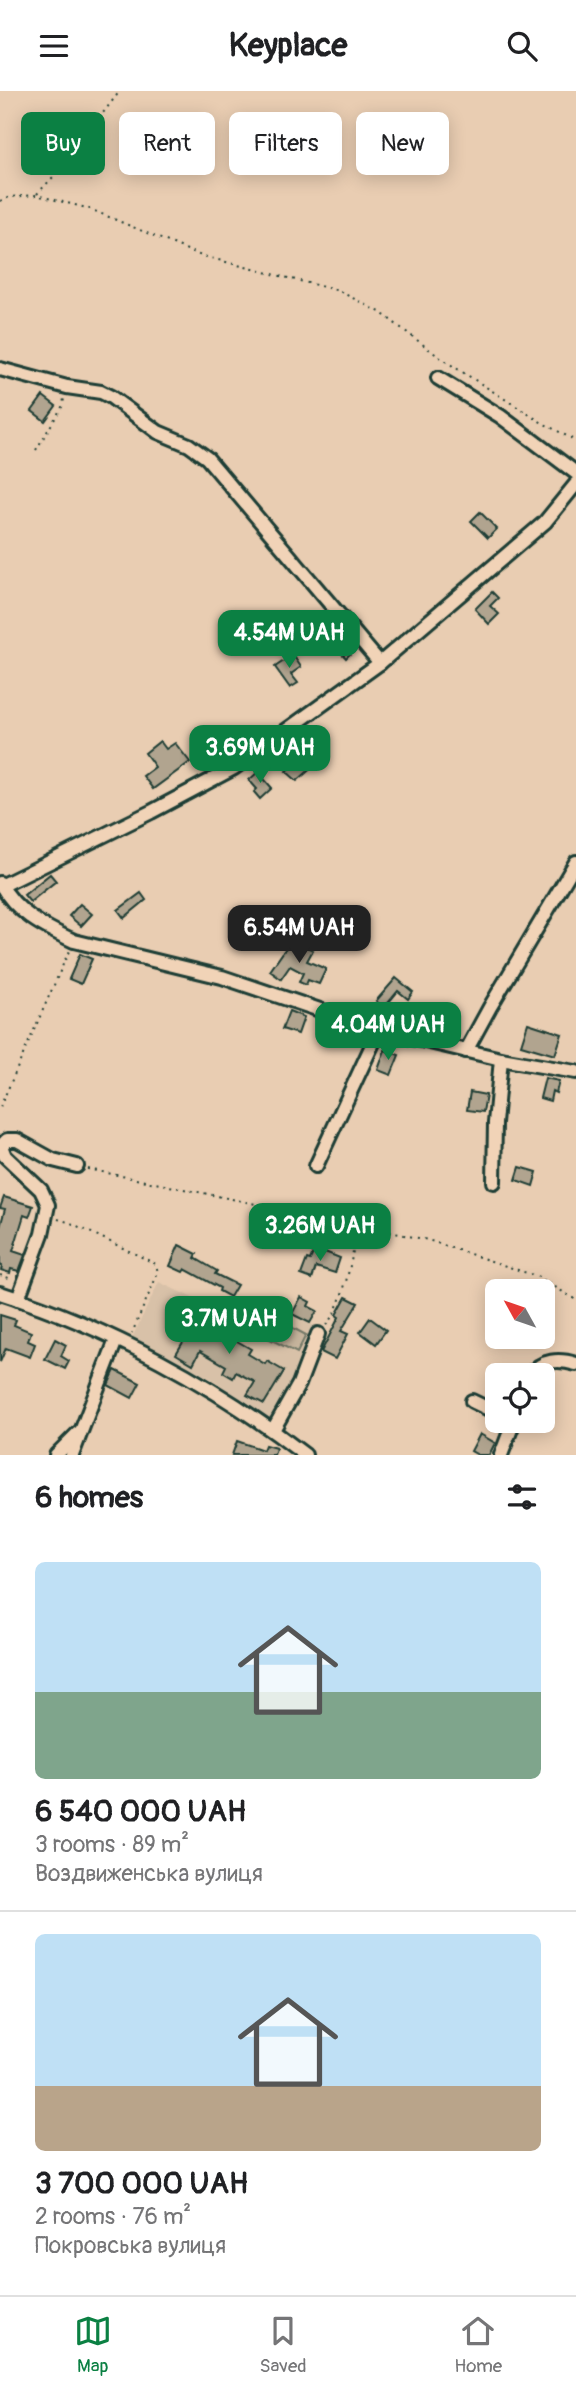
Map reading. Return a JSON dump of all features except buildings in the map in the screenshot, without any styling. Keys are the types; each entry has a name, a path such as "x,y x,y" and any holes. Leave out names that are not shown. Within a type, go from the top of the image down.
{"street":[{"path":"0,369 67,387 90,389 111,397 158,432 189,445 207,458 380,663"},
{"path":"438,378 500,416 576,473"},
{"path":"576,484 545,522 380,663 234,768 1,885 8,897 27,915 74,941 222,978 379,1030 501,1059 576,1072"},
{"path":"466,1051 576,862"},
{"path":"316,1166 379,1030"},
{"path":"494,1182 495,1123 501,1059"},
{"path":"18,1299 48,1205 36,1183 5,1156 1,1146 6,1140 17,1140 52,1160 77,1166"},
{"path":"0,1293 69,1318 212,1390 273,1430 305,1455"},
{"path":"273,1430 299,1384 318,1333"},
{"path":"72,1455 120,1342"},
{"path":"545,1363 562,1360 576,1364"},
{"path":"472,1401 485,1407"},
{"path":"56,1455 80,1432"},
{"path":"501,1455 509,1433"}],"path":[{"path":"36,195 120,91"},
{"path":"0,201 10,197 36,195 90,209 199,255 339,291 380,312 442,359 576,441"},
{"path":"36,450 62,407 67,387"},
{"path":"0,1107 74,941"},
{"path":"77,1166 428,1240 527,1272 576,1300"},
{"path":"46,1217 71,1223 152,1260 158,1267 134,1329 120,1342"},
{"path":"318,1333 329,1322 346,1279 355,1251 356,1226"},
{"path":"0,1275 24,1283"}],"shaded area":[{"path":"159,1282 199,1301 218,1305 237,1316 255,1296 314,1326 296,1378 271,1419 212,1379 132,1338"},
{"path":"276,1319 306,1335 297,1353 266,1337"}]}
